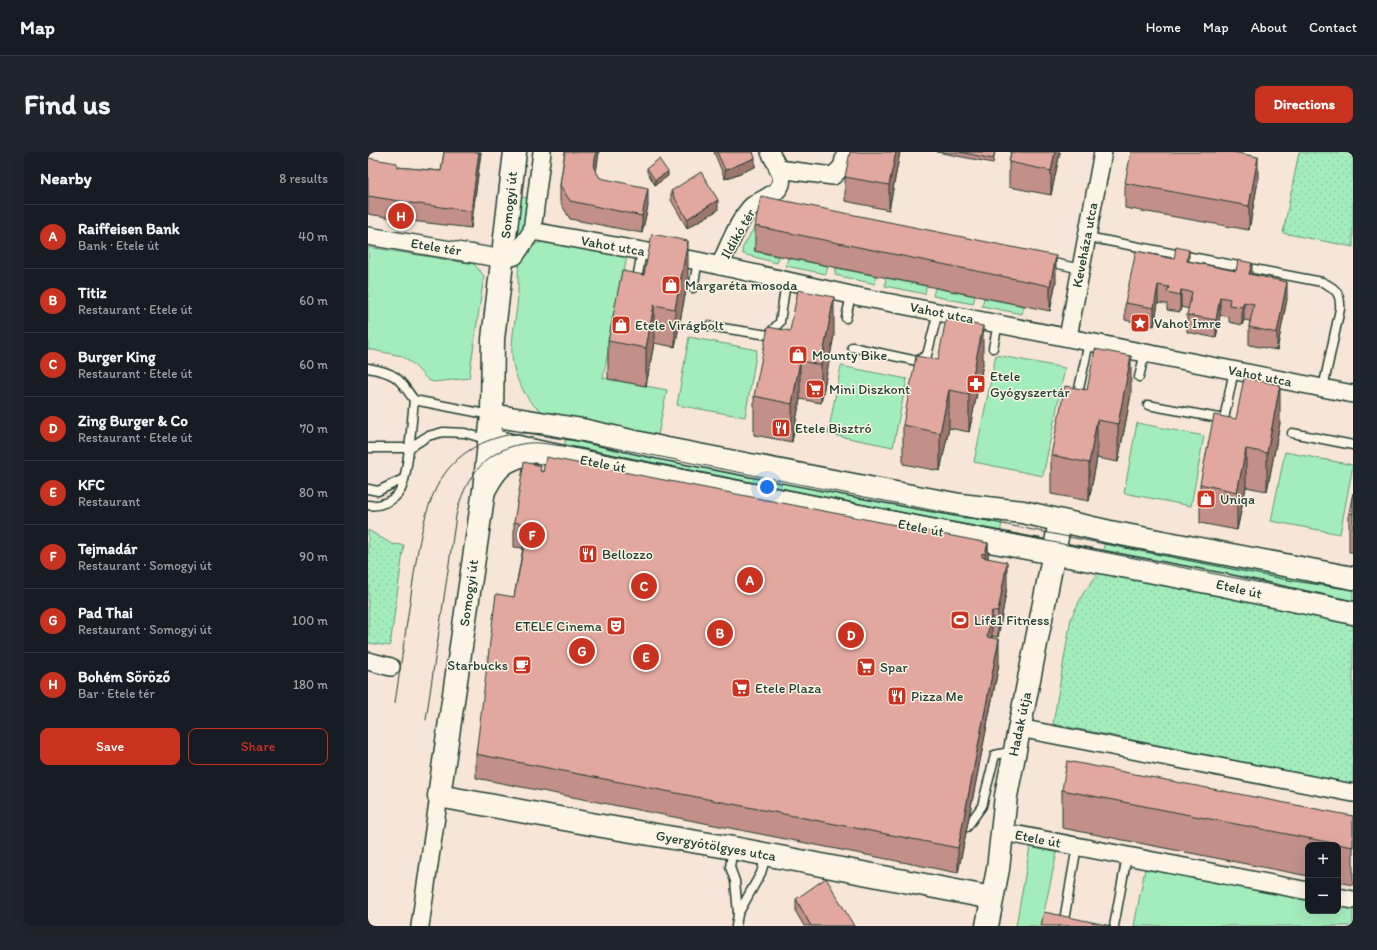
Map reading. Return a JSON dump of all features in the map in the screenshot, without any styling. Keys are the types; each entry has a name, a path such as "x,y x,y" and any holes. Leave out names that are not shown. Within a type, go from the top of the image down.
{"main road":[{"name":"Somogyi út","path":"439,796 490,440 492,415 493,338 504,259 515,152"},
{"name":"Etele út","path":"492,415 582,430 670,450 960,505 1023,512 1060,522 1353,578"},
{"name":"Etele út","path":"490,440 534,451 1054,554 1217,584 1353,613"},
{"path":"484,490 494,472 507,461 534,451"},
{"name":"Hadak útja","path":"986,926 1003,832 1006,796 1014,751 1060,522"},
{"name":"Gyergyótölgyes utca","path":"439,796 767,854 992,898"}],"street":[{"name":"Somogyi út","path":"504,259 515,256 532,231 542,152"},
{"path":"770,152 778,169 833,176 840,171 846,152"},
{"name":"Keveháza utca","path":"1068,337 1103,152"},
{"name":"Ildikó tér","path":"720,266 728,246 748,211 768,203 778,189 781,180 778,169"},
{"name":"Vahot utca","path":"532,231 698,261 786,282 1353,394"},
{"name":"Etele tér","path":"368,236 504,259"},
{"path":"371,661 392,667"},
{"path":"1019,728 1353,793"},
{"name":"Somogyi út","path":"420,926 439,796"},
{"name":"Etele út","path":"1003,832 1305,890"},
{"path":"1341,898 1353,900"}],"lane":[{"path":"1087,237 1322,282 1332,286 1338,292 1341,300 1323,388"},
{"path":"634,297 642,251"},
{"path":"1033,259 1081,269"},
{"path":"693,288 698,261"},
{"path":"709,326 768,335 780,322 786,282"},
{"path":"846,318 851,295"},
{"path":"852,347 917,361 927,355 938,312"},
{"path":"993,348 998,324"},
{"path":"1075,405 1089,342"},
{"path":"1139,377 1144,353"},
{"path":"368,368 385,371 399,378 414,400 409,448 401,490 394,499 376,506 368,505"},
{"path":"1148,405 1224,419 1234,370"},
{"path":"414,400 492,415"},
{"path":"368,448 409,448 428,436 443,432 465,433 490,440"},
{"path":"1292,433 1353,445"},
{"path":"368,489 378,490 403,479"},
{"path":"968,827 982,806 995,755 1014,751"},
{"path":"1063,926 1077,846"},
{"path":"733,848 730,867 735,881 738,914 736,926"},
{"path":"738,914 761,874 767,854"},
{"path":"1114,926 1127,856"}],"green space":[{"path":"1299,152 1353,152 1353,247 1283,233"},
{"path":"519,197 530,198 524,234 519,235 517,232"},
{"path":"757,222 760,222 754,251 779,257 777,263 743,254 742,249"},
{"path":"544,242 627,256 603,378 667,390 658,435 546,413 535,406 525,394 513,365 512,353 517,305 518,269 520,260 526,251 534,245"},
{"path":"368,247 474,264 484,276 469,378 434,382 428,380 413,364 402,356 368,349"},
{"path":"788,258 828,266 826,274 786,266"},
{"path":"836,268 876,276 875,284 835,275"},
{"path":"886,278 926,286 925,294 885,286"},
{"path":"935,288 975,296 973,304 933,296"},
{"path":"984,298 1024,306 1022,314 982,306"},
{"path":"689,337 757,350 745,417 677,405"},
{"path":"996,355 1065,368 1043,476 974,462"},
{"path":"841,366 907,379 893,447 828,434"},
{"path":"1137,423 1204,436 1191,506 1124,493"},
{"path":"566,437 1002,522 1000,534 564,449"},
{"path":"1285,452 1353,465 1340,534 1271,521"},
{"path":"368,530 392,544 404,545 390,646 368,643"},
{"path":"1105,541 1353,587 1353,603 1102,554"},
{"path":"1099,572 1353,622 1353,784 1053,724 1071,618 1084,592"},
{"path":"1030,847 1057,852 1041,926 1016,926"},
{"path":"1145,869 1305,899 1305,914 1341,914 1341,906 1353,908 1353,926 1134,926"}],"building":[{"path":"444,152 479,152 471,211 368,196 368,158 397,163 397,167 441,171"},
{"path":"565,152 596,152 594,168 600,178 648,188 642,216 570,201 560,185"},
{"path":"717,152 753,152 755,158 725,170"},
{"path":"850,152 896,152 889,185 845,177"},
{"path":"960,152 995,152 993,159"},
{"path":"1011,152 1055,152 1051,171 1009,162"},
{"path":"1131,152 1232,152 1258,157 1249,206 1125,183"},
{"path":"659,159 668,172 655,180 647,168"},
{"path":"701,172 718,200 687,219 671,191"},
{"path":"761,196 1056,256 1050,286 755,226"},
{"path":"652,234 688,241 675,309 654,305 646,348 608,341 622,271 644,275"},
{"path":"1176,247 1189,250 1187,261 1236,271 1238,260 1252,263 1249,274 1287,282 1277,333 1249,327 1254,304 1244,302 1242,307 1229,305 1230,299 1220,297 1216,320 1187,315 1192,292 1181,290 1180,295 1167,292 1169,287 1158,285 1154,308 1125,303 1136,251 1174,259"},
{"path":"798,290 834,297 821,365 800,361 792,404 754,396 768,327 790,331"},
{"path":"946,319 983,326 969,394 949,390 940,433 903,425 916,356 938,360"},
{"path":"1095,349 1131,356 1118,424 1097,420 1089,463 1051,455 1065,386 1087,390"},
{"path":"1244,378 1280,385 1267,453 1246,449 1237,492 1200,484 1214,415 1236,419"},
{"name":"Etele Plaza","path":"546,457 988,543 985,554 982,553 982,557 1007,562 998,612 992,611 987,637 999,639 958,848 476,754 496,594 514,597 528,525 514,522 524,462 541,466 540,471 543,472"},
{"path":"1353,493 1353,514 1349,513"},
{"path":"1067,761 1353,816 1353,847 1341,845 1341,842 1327,842 1062,790"},
{"path":"826,878 854,926 811,926 796,899"},
{"path":"1044,912 1111,926 1041,926"}],"tram line":[{"path":"395,703 421,533 425,517 436,488 443,476 463,455 488,441 502,436 516,434 544,434 1288,580 1353,590"},
{"path":"426,720 456,516 460,502 472,477 490,458 501,451 514,446 529,443 563,446 1353,601"}],"place":[{"name":"Bohém Söröző","path":"401,216"},
{"name":"Margaréta mosoda","path":"671,285"},
{"name":"Vahot Imre","path":"1140,323"},
{"name":"Etele Virágbolt","path":"621,325"},
{"name":"Mounty Bike","path":"798,355"},
{"name":"Etele Gyógyszertár","path":"976,384"},
{"name":"Mini Diszkont","path":"815,389"},
{"name":"Etele Bisztró","path":"781,428"},
{"name":"Uniqa","path":"1206,499"},
{"name":"Tejmadár","path":"532,535"},
{"name":"Bellozzo","path":"588,554"},
{"name":"Raiffeisen Bank","path":"750,580"},
{"name":"Burger King","path":"644,586"},
{"name":"Life1 Fitness","path":"960,620"},
{"name":"ETELE Cinema","path":"616,626"},
{"name":"Titiz","path":"720,633"},
{"name":"Zing Burger & Co","path":"851,635"},
{"name":"Pad Thai","path":"582,651"},
{"name":"KFC","path":"646,657"},
{"name":"Starbucks","path":"522,665"},
{"name":"Spar","path":"866,667"},
{"name":"Etele Plaza","path":"741,688"},
{"name":"Pizza Me","path":"897,696"}]}
